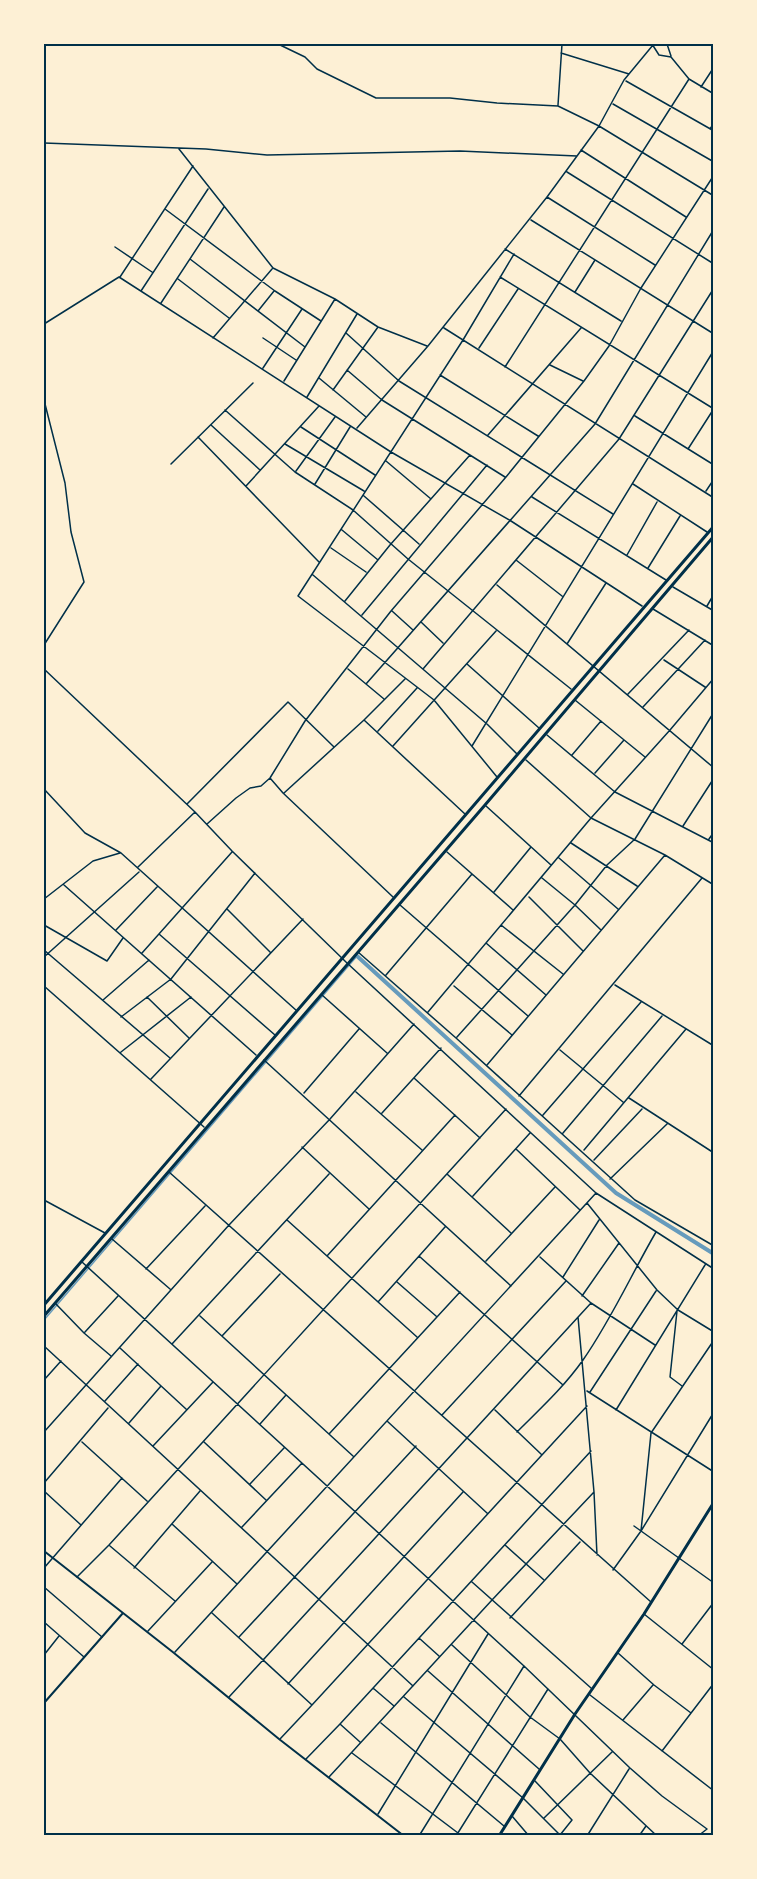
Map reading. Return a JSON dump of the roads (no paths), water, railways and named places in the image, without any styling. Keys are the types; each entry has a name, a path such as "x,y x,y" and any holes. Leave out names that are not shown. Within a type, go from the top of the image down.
{"main road":[{"path":"44,1305 714,526"},
{"path":"44,1316 714,537"},
{"path":"499,1836 575,1714 644,1614 714,1502"}],"street":[{"path":"278,44 305,57 317,69 376,98 450,98 558,106 599,126 714,196"},
{"path":"558,106 562,44"},
{"path":"356,429 443,328 548,197 599,126 624,80 652,44 660,55 671,57"},
{"path":"667,44 671,57 689,79 714,94"},
{"path":"561,53 630,74"},
{"path":"701,87 714,67"},
{"path":"505,367 689,79"},
{"path":"624,80 714,131"},
{"path":"611,103 714,162"},
{"path":"710,129 714,123"},
{"path":"44,143 206,149 267,155 460,151 577,156"},
{"path":"179,149 273,268 334,299 378,327 428,346"},
{"path":"582,150 687,217"},
{"path":"44,324 119,278 193,165"},
{"path":"566,172 714,264"},
{"path":"207,824 236,798 250,788 261,786 270,778 305,721 391,611 506,477 584,381 609,346 641,288 714,175"},
{"path":"141,291 209,188"},
{"path":"548,197 656,265"},
{"path":"160,304 225,206"},
{"path":"165,209 274,291 321,321"},
{"path":"530,219 714,334"},
{"path":"366,684 595,424 714,229"},
{"path":"116,247 153,272"},
{"path":"505,249 622,321"},
{"path":"498,777 434,700 298,597 463,340 514,254"},
{"path":"190,259 305,347"},
{"path":"574,292 596,260"},
{"path":"212,339 273,268"},
{"path":"499,277 714,409 688,449"},
{"path":"119,278 212,339 320,405 335,417 511,521 645,607"},
{"path":"177,279 230,319"},
{"path":"423,669 620,439 714,288"},
{"path":"478,350 518,289"},
{"path":"258,312 274,291"},
{"path":"284,382 334,299"},
{"path":"263,369 302,309"},
{"path":"307,398 357,313"},
{"path":"333,390 378,327"},
{"path":"443,328 714,498"},
{"path":"487,436 582,328"},
{"path":"346,333 399,381 614,514"},
{"path":"263,338 297,360"},
{"path":"472,747 714,350"},
{"path":"550,365 584,381"},
{"path":"347,370 382,400 506,477"},
{"path":"440,375 539,437"},
{"path":"319,378 366,417"},
{"path":"171,464 253,383"},
{"path":"44,400 65,483 71,532 84,582 44,645"},
{"path":"246,486 320,405"},
{"path":"225,410 295,472 353,510 448,592 572,690"},
{"path":"635,415 714,465"},
{"path":"295,472 335,417"},
{"path":"211,425 260,471"},
{"path":"315,485 351,426"},
{"path":"300,427 376,476"},
{"path":"198,437 320,563"},
{"path":"285,444 364,494 420,545"},
{"path":"344,602 379,561 390,544 470,454"},
{"path":"385,461 431,499"},
{"path":"361,616 487,465"},
{"path":"705,493 714,479"},
{"path":"632,484 708,533"},
{"path":"532,497 667,581"},
{"path":"626,555 658,501"},
{"path":"647,569 680,515"},
{"path":"341,529 379,561"},
{"path":"330,547 368,573"},
{"path":"516,560 563,597"},
{"path":"312,574 446,688 518,754"},
{"path":"567,644 607,582"},
{"path":"496,584 714,768"},
{"path":"672,586 714,611"},
{"path":"706,607 714,594"},
{"path":"652,609 714,646"},
{"path":"391,611 414,630"},
{"path":"421,622 444,643"},
{"path":"393,746 497,630"},
{"path":"628,695 689,630"},
{"path":"643,707 705,640"},
{"path":"662,659 706,687"},
{"path":"467,664 539,728"},
{"path":"347,668 385,699"},
{"path":"44,669 187,804 347,963 596,1193 714,1269"},
{"path":"283,794 406,678"},
{"path":"428,1012 453,985 501,924 528,896 591,818 714,678"},
{"path":"377,732 417,687"},
{"path":"574,700 645,758"},
{"path":"187,804 288,702 334,747"},
{"path":"456,1038 575,905 606,865 634,839 714,712"},
{"path":"364,720 465,815"},
{"path":"572,755 601,720"},
{"path":"545,734 615,792 714,843"},
{"path":"594,774 624,740"},
{"path":"524,758 591,818 665,855 714,885"},
{"path":"682,827 714,777"},
{"path":"270,778 283,794 394,897"},
{"path":"44,789 85,832 121,853 297,1011"},
{"path":"485,805 552,866"},
{"path":"137,868 195,812"},
{"path":"708,841 714,832"},
{"path":"571,843 638,887"},
{"path":"493,892 531,847"},
{"path":"142,953 232,851"},
{"path":"445,851 513,911"},
{"path":"44,899 93,861 121,853"},
{"path":"487,1066 665,855"},
{"path":"559,858 619,909"},
{"path":"44,957 141,871"},
{"path":"121,1017 171,979 255,873"},
{"path":"385,976 472,874"},
{"path":"542,878 575,905 601,931"},
{"path":"519,1096 560,1050 702,878"},
{"path":"64,885 258,1056"},
{"path":"116,930 158,886"},
{"path":"528,896 584,951"},
{"path":"399,903 529,1016"},
{"path":"227,908 271,953"},
{"path":"151,1079 303,919"},
{"path":"501,924 564,975"},
{"path":"44,925 107,962 124,937"},
{"path":"159,934 276,1035"},
{"path":"486,943 546,996"},
{"path":"44,950 171,1058"},
{"path":"357,952 428,1012 635,1200 714,1246"},
{"path":"103,1000 149,960"},
{"path":"614,984 662,1016 714,1046"},
{"path":"453,985 512,1036"},
{"path":"44,986 205,1128"},
{"path":"321,994 388,1054"},
{"path":"121,1052 191,996"},
{"path":"147,997 190,1038"},
{"path":"542,1115 641,1002"},
{"path":"563,1133 662,1016"},
{"path":"44,1432 228,1225 330,1119 415,1024"},
{"path":"303,1094 360,1028"},
{"path":"582,1151 686,1029"},
{"path":"381,1113 441,1048"},
{"path":"560,1050 624,1103"},
{"path":"264,1059 511,1286"},
{"path":"414,1078 480,1138"},
{"path":"355,1091 423,1151"},
{"path":"628,1097 714,1153"},
{"path":"593,1161 643,1108"},
{"path":"77,1577 109,1545 506,1109"},
{"path":"327,1256 455,1115"},
{"path":"610,1179 667,1124"},
{"path":"472,1197 531,1131"},
{"path":"302,1146 370,1210"},
{"path":"516,1149 581,1210"},
{"path":"168,1171 651,1602"},
{"path":"172,1344 330,1174"},
{"path":"447,1174 512,1233"},
{"path":"485,1262 555,1187"},
{"path":"174,1653 596,1193"},
{"path":"44,1200 105,1233"},
{"path":"44,1206 47,1202"},
{"path":"587,1203 657,1290 678,1310 714,1332"},
{"path":"146,1269 206,1205"},
{"path":"286,1219 418,1338"},
{"path":"563,1278 600,1219"},
{"path":"377,1302 446,1227"},
{"path":"517,1432 563,1385 582,1361 612,1315 656,1231"},
{"path":"110,1237 170,1290"},
{"path":"582,1296 619,1243"},
{"path":"419,1256 563,1385"},
{"path":"538,1256 591,1303 656,1345"},
{"path":"81,1261 524,1665 612,1752 662,1796 707,1829 698,1836"},
{"path":"616,1410 706,1264"},
{"path":"222,1336 281,1273"},
{"path":"396,1281 437,1316"},
{"path":"441,1416 566,1281"},
{"path":"590,1393 657,1290"},
{"path":"329,1434 460,1292"},
{"path":"84,1333 119,1296"},
{"path":"55,1303 84,1333 111,1356"},
{"path":"228,1698 591,1303"},
{"path":"678,1310 670,1377 682,1386"},
{"path":"199,1314 354,1457"},
{"path":"578,1317 591,1451 597,1556"},
{"path":"641,1531 651,1433 714,1340"},
{"path":"44,1346 413,1686"},
{"path":"119,1347 186,1409"},
{"path":"44,1380 61,1361"},
{"path":"104,1401 138,1364"},
{"path":"152,1446 213,1382"},
{"path":"128,1423 162,1386"},
{"path":"586,1391 714,1472"},
{"path":"260,1425 286,1395"},
{"path":"279,1739 312,1706 587,1406"},
{"path":"44,1483 109,1407"},
{"path":"494,1409 542,1454"},
{"path":"614,1570 641,1531 714,1412"},
{"path":"387,1421 488,1514"},
{"path":"81,1441 147,1502"},
{"path":"203,1441 267,1501"},
{"path":"239,1637 416,1446"},
{"path":"250,1485 285,1448"},
{"path":"305,1759 340,1724 591,1451"},
{"path":"241,1528 302,1463"},
{"path":"44,1568 122,1478"},
{"path":"44,1491 81,1525"},
{"path":"134,1568 200,1491"},
{"path":"288,1684 463,1492"},
{"path":"328,1778 594,1492"},
{"path":"172,1524 237,1584"},
{"path":"634,1526 714,1583"},
{"path":"510,1617 581,1541"},
{"path":"505,1544 544,1581"},
{"path":"109,1545 175,1602"},
{"path":"44,1551 404,1836"},
{"path":"147,1632 212,1562"},
{"path":"471,1581 593,1690"},
{"path":"44,1587 102,1637"},
{"path":"681,1645 714,1602"},
{"path":"212,1612 312,1706"},
{"path":"44,1703 123,1613"},
{"path":"644,1614 714,1670"},
{"path":"44,1622 84,1657"},
{"path":"378,1814 488,1634"},
{"path":"44,1655 60,1636"},
{"path":"419,1638 440,1657"},
{"path":"451,1644 530,1717 560,1740 590,1773 657,1836"},
{"path":"618,1653 692,1713"},
{"path":"419,1836 524,1665"},
{"path":"427,1670 541,1770"},
{"path":"662,1751 714,1683"},
{"path":"623,1721 654,1684"},
{"path":"373,1688 394,1706"},
{"path":"457,1834 548,1689"},
{"path":"590,1695 714,1791"},
{"path":"403,1696 523,1798 560,1835 572,1820 535,1780"},
{"path":"380,1722 504,1827"},
{"path":"340,1724 361,1743"},
{"path":"543,1820 612,1752"},
{"path":"352,1753 462,1836"},
{"path":"587,1836 630,1768"},
{"path":"512,1815 529,1836"},
{"path":"639,1836 646,1825"}],"waterway":[{"path":"44,1320 357,956"},
{"path":"357,956 616,1193 714,1254"}]}
